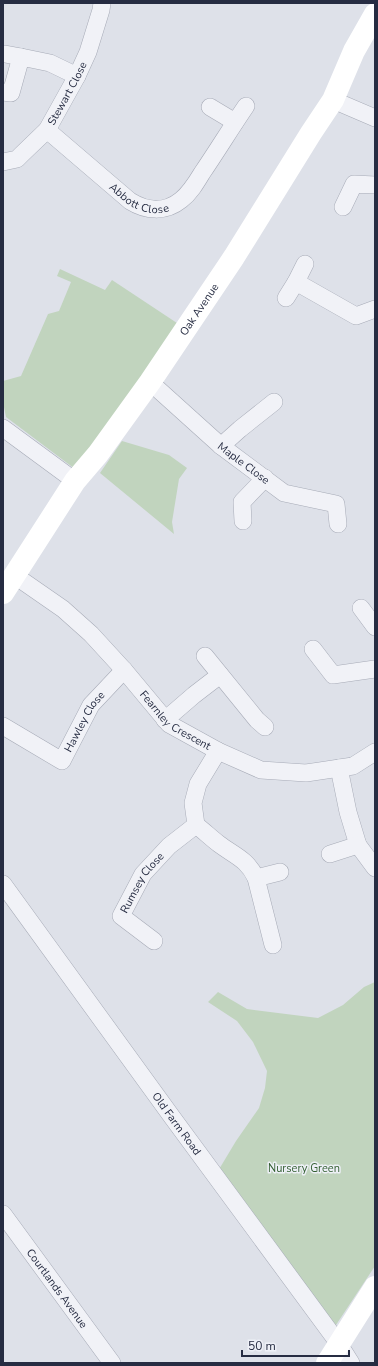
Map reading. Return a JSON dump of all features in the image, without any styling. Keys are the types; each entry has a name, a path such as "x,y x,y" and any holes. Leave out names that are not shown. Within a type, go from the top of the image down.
{"street":[{"name":"Stewart Close","path":"3,162 17,158 47,130 77,76 88,52 102,3"},
{"name":"Oak Avenue","path":"3,593 75,481 98,454 150,382 234,257 310,133 333,100 354,51 375,14"},
{"path":"3,92 11,93 13,56 50,63 77,76"},
{"path":"333,100 375,118"},
{"name":"Abbott Close","path":"47,130 130,201 147,209 166,208 175,204 189,193 246,106"},
{"path":"210,107 235,122"},
{"path":"343,207 354,184 375,185"},
{"path":"286,298 306,264"},
{"path":"296,282 356,316 375,309"},
{"name":"Maple Close","path":"150,382 221,446 284,493 342,501 338,524"},
{"path":"221,446 274,402"},
{"path":"3,428 75,481"},
{"path":"243,521 242,502 265,478"},
{"name":"Fearnley Crescent","path":"14,575 63,609 91,634 124,670 169,724 218,751 261,770 306,773 353,766 375,752"},
{"path":"361,608 375,627"},
{"path":"313,649 333,675 375,668"},
{"path":"205,656 257,720 265,727"},
{"name":"Hawley Close","path":"3,726 62,761 91,705 124,670"},
{"path":"165,720 220,675"},
{"path":"218,751 198,784 193,802 196,825 218,843 248,864 256,878 272,945"},
{"path":"339,768 348,812 358,845 375,868"},
{"name":"Rumsey Close","path":"154,942 121,916 143,874 169,846 196,825"},
{"path":"330,854 358,845"},
{"path":"256,878 280,872"},
{"name":"Old Farm Road","path":"3,884 185,1136 339,1344 351,1363"},
{"name":"Courtlands Avenue","path":"3,1214 112,1363"},
{"path":"327,1363 375,1287"}],"green space":[{"path":"60,269 105,290 112,280 183,327 75,469 6,417 3,402 3,381 21,376 48,314 59,311 71,282 57,276"},
{"path":"122,441 169,455 187,468 179,479 172,522 174,534 100,473"},
{"name":"Nursery Green","path":"375,982 375,1266 334,1328 218,1171 236,1141 259,1108 265,1088 267,1071 253,1042 237,1021 208,1002 218,992 247,1009 318,1018 343,1005 364,987"}]}
